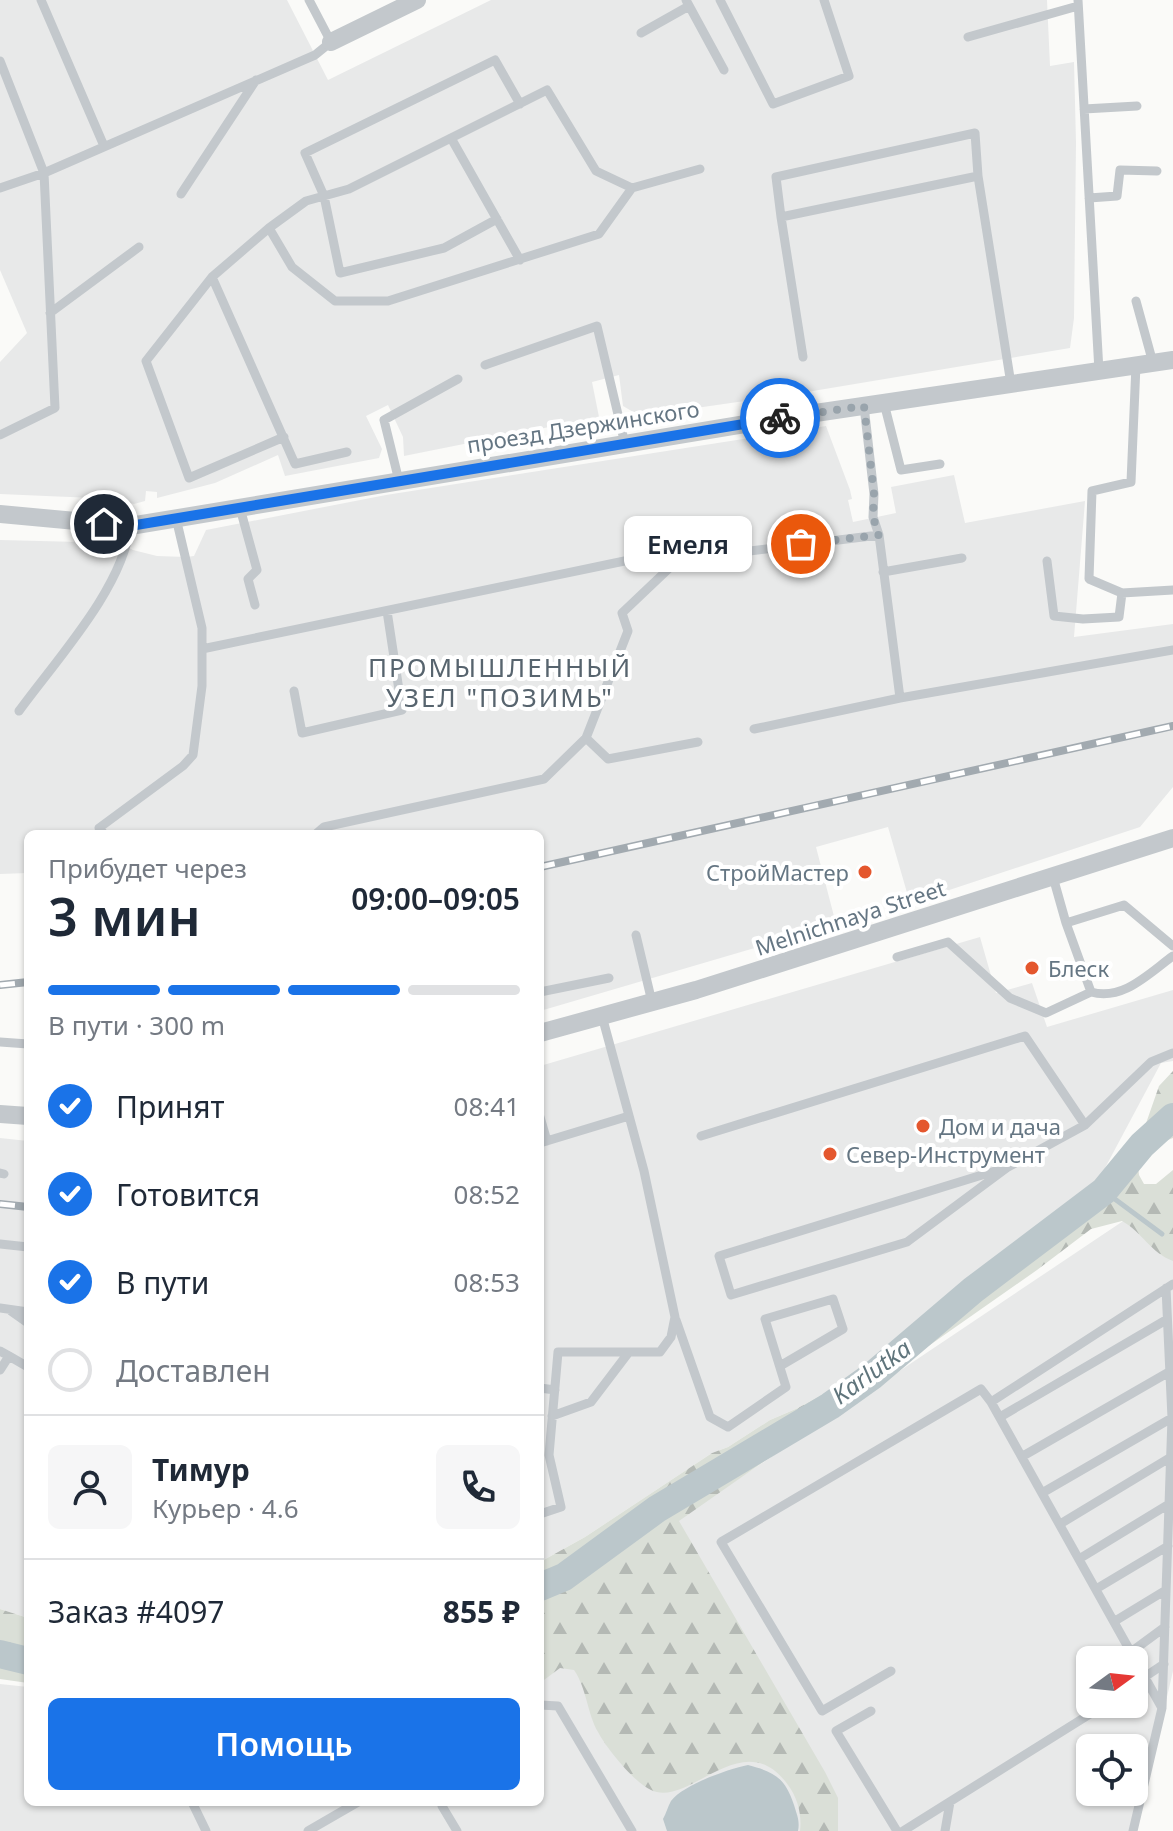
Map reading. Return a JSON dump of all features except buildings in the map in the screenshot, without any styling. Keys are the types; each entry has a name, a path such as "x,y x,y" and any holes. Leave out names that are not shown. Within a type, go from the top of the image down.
{"street":[{"path":"331,42 417,0"},
{"name":"проезд Дзержинского","path":"0,514 130,526 625,444 1173,360"},
{"name":"Melnichnaya Street","path":"544,1032 652,1002 1173,838"},
{"path":"0,1114 24,1116"}],"lane":[{"path":"41,0 104,146"},
{"path":"0,188 44,173 315,55 331,42 309,0"},
{"path":"720,0 773,104 849,76 824,0"},
{"path":"641,33 688,3 724,70"},
{"path":"968,37 1078,3 1099,371"},
{"path":"497,219 444,248 340,273 324,196 305,153 495,60 520,104"},
{"path":"0,61 44,173 55,408 0,435"},
{"path":"181,194 256,80"},
{"path":"284,437 189,478 146,361 212,277 306,201 349,189 547,90 596,171 632,188"},
{"path":"1084,109 1137,106"},
{"path":"803,357 776,177 975,133 978,176 1011,384"},
{"path":"451,138 520,260"},
{"path":"269,228 292,267 335,301 388,301 599,234 632,188 700,169"},
{"path":"1089,198 1117,196 1120,170 1157,171"},
{"path":"781,217 978,176"},
{"path":"50,313 139,247"},
{"path":"212,277 295,464 347,452"},
{"path":"1136,301 1145,364 1131,482 1092,491 1089,579 1122,593 1173,590"},
{"path":"485,365 597,326 625,444"},
{"path":"399,481 384,420 458,379"},
{"path":"884,403 901,470 940,464"},
{"path":"864,406 874,494 873,517 879,535 900,698"},
{"path":"240,508 257,570 248,579 255,605"},
{"path":"103,830 193,755 202,686 202,628 176,518"},
{"path":"19,711 111,584 127,548 130,526"},
{"path":"321,830 324,827 342,829 544,779 586,738 628,631 622,613 681,557 879,535"},
{"path":"202,649 634,559 669,542"},
{"path":"883,572 962,558"},
{"path":"1047,561 1054,616 1083,619 1119,617 1122,593"},
{"path":"294,691 302,733 402,710 387,611"},
{"path":"754,729 900,698 1173,650"},
{"path":"586,738 608,759 698,742"},
{"path":"1053,877 1091,992"},
{"path":"1066,923 1124,905 1173,946"},
{"path":"636,935 652,1002"},
{"path":"897,957 948,942 1010,998 1046,1013 1091,992 1105,996 1121,992 1173,956"},
{"path":"544,991 609,978"},
{"path":"602,1016 644,1171 675,1317 710,1417 728,1427 786,1387 765,1319 833,1299 843,1329 780,1366"},
{"path":"701,1136 1025,1036 1085,1125"},
{"path":"0,1042 24,1044"},
{"path":"1008,1167 719,1256 731,1295 907,1242 1008,1167 1085,1125 1151,1062 1173,1053"},
{"path":"544,1142 629,1116"},
{"path":"0,1244 24,1247"},
{"path":"1133,1831 1162,1708 1172,1418 1166,1320 1169,1286"},
{"path":"991,1402 1169,1286"},
{"path":"4,1309 24,1312"},
{"path":"4,1309 24,1321"},
{"path":"544,1513 561,1507 549,1455 558,1352 660,1352 671,1337 675,1317"},
{"path":"1000,1417 1166,1320"},
{"path":"552,1416 591,1402 629,1352"},
{"path":"0,1370 4,1353 24,1365"},
{"path":"1023,1456 1169,1372"},
{"path":"544,1389 555,1390"},
{"path":"891,1671 822,1711 721,1542 981,1389 1023,1456 1128,1646"},
{"path":"1042,1493 1172,1418"},
{"path":"1060,1524 1171,1457"},
{"path":"1079,1559 1169,1504"},
{"path":"1096,1589 1168,1546"},
{"path":"1115,1621 1166,1590"},
{"path":"1139,1646 1165,1627"},
{"path":"1148,1673 1164,1664"},
{"path":"1148,1681 1162,1708"},
{"path":"544,1705 558,1706 632,1831"},
{"path":"871,1711 836,1731 900,1831 1084,1718"},
{"path":"945,1831 950,1802"},
{"path":"194,1806 206,1831"},
{"path":"308,1831 351,1806"},
{"path":"442,1806 457,1831"}],"shaded area":[{"path":"0,0 287,0 328,80 491,0 1047,0 1050,66 1074,62 1074,318 1070,348 801,393 640,416 623,406 619,375 592,382 599,417 404,456 403,437 388,405 366,416 382,449 379,458 285,476 278,455 215,483 157,498 157,492 146,491 145,501 134,504 116,499 0,494 0,362 27,333 0,270"},
{"path":"826,426 850,490 852,499 848,500 853,522 896,513 891,487 954,475 965,523 1085,501 1074,637 1173,624 1173,787 1140,827 910,903 888,827 816,847 836,924 544,1010 544,830 24,830 24,873 0,874 0,540 119,543 157,556 186,557 194,556 206,530 386,495"},
{"path":"980,937 996,993 1032,983 1047,1027 1173,990 1173,1061 1161,1063 1097,1183 964,1280 869,1369 712,1453 585,1537 544,1560 544,1065"},
{"path":"0,1138 24,1141 24,1617 0,1609"},
{"path":"1150,1203 1173,1221 1173,1671 1148,1779 1148,1734 1076,1734 1076,1806 1142,1806 1136,1831 0,1831 0,1684 24,1687 24,1806 544,1806 544,1609"},
{"path":"748,1765 765,1770 783,1782 794,1805 798,1831 667,1831 663,1819 677,1795 706,1778"}],"green space":[{"path":"1173,1071 1173,1138 1165,1141 1138,1165 1144,1184 1156,1184 1173,1170 1173,1261 1122,1221 1091,1229 679,1521 825,1772 838,1798 838,1831 800,1831 798,1807 788,1785 771,1768 753,1762 735,1764 666,1793 644,1786 622,1765 602,1739 574,1670 560,1668 544,1680 544,1560 585,1537 712,1453 869,1369 964,1280 1097,1183 1144,1129 1159,1086"},
{"path":"0,1609 24,1617 24,1682 0,1679"}],"waterway":[{"name":"Karlutka","path":"544,1585 564,1577 657,1509 830,1406 872,1376 973,1290 1104,1191 1142,1145 1173,1117"},
{"path":"1104,1191 1162,1234"},
{"name":"Karlutka","path":"0,1654 24,1660"}],"railway":[{"path":"544,866 1173,726"},
{"path":"0,985 24,982"},
{"path":"0,1204 24,1207"}],"way so far":[{"path":"780,418 864,406 874,494 873,517 879,535 801,544"}],"place":[{"name":"Емеля","path":"801,544"},
{"name":"СтройМастер","path":"865,872"},
{"name":"Блеск","path":"1032,968"},
{"name":"Дом и дача","path":"923,1126"},
{"name":"Север-Инструмент","path":"830,1154"}],"district":[{"name":"ПРОМЫШЛЕННЫЙ УЗЕЛ \"ПОЗИМЬ\"","path":"500,682"}],"route":[{"path":"104,524 130,526 780,418"}]}
